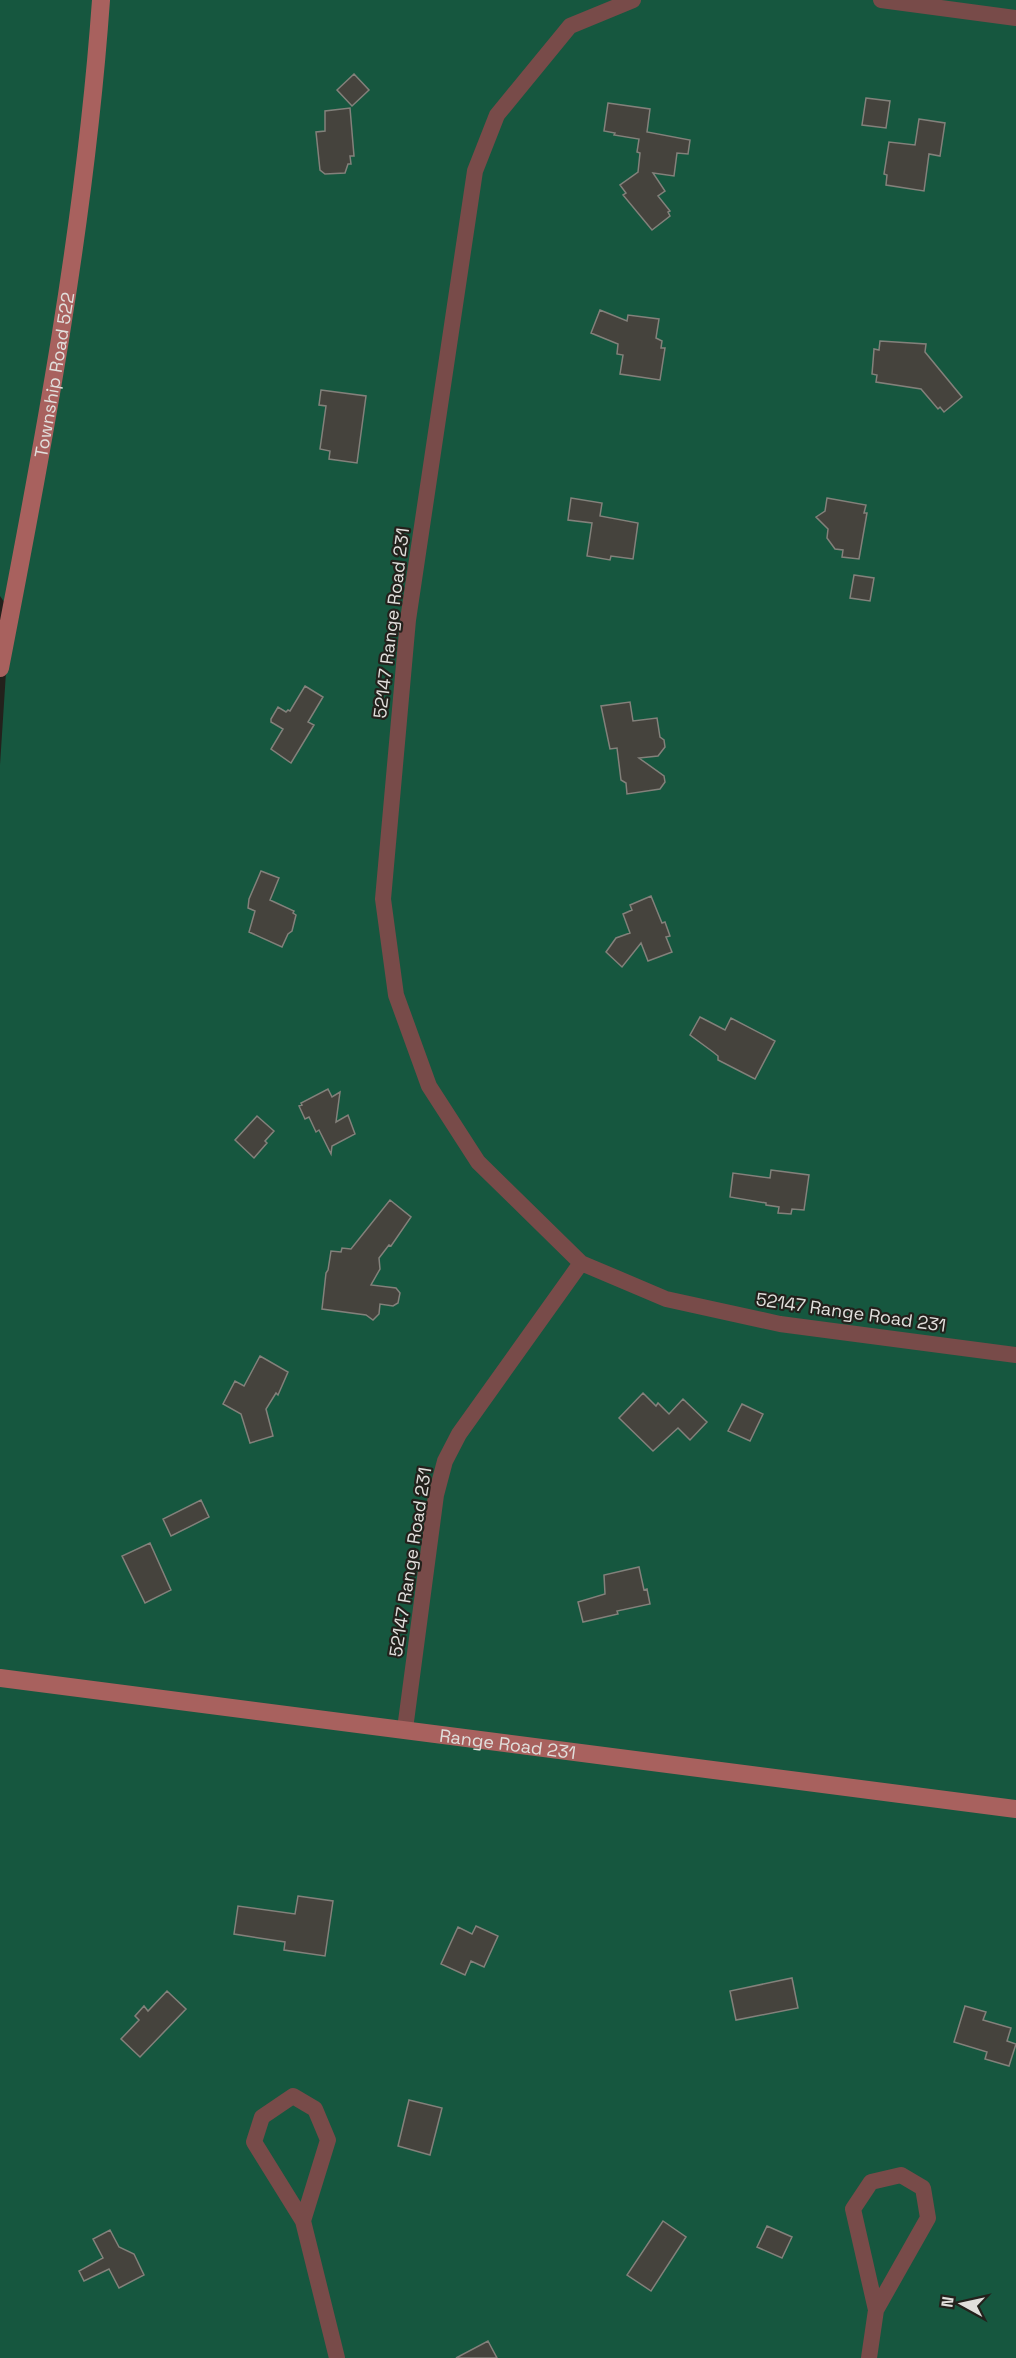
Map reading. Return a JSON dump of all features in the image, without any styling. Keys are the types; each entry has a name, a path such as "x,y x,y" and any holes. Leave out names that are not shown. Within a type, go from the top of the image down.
{"street":[{"name":"Township Road 522","path":"0,668 57,360 95,79 101,0"},
{"name":"Township Road 522","path":"95,79 113,0"},
{"name":"52147 Range Road 231","path":"633,0 570,26 497,115 475,171 408,620 383,899 396,995 429,1086 478,1162 581,1263 666,1299 780,1324 1016,1354"},
{"path":"881,0 1016,18"},
{"name":"52147 Range Road 231","path":"405,1730 436,1495 445,1461 480,1402 581,1263"},
{"name":"Range Road 231","path":"0,1678 1016,1809"},
{"path":"303,2221 328,2140 315,2109 293,2096 262,2117 254,2142 303,2221 338,2358"},
{"path":"869,2358 876,2310 928,2218 923,2188 901,2175 871,2182 852,2210 876,2310"}],"green space":[{"path":"0,0 1016,0 1016,2358 0,2358 0,765 10,610 0,596"}],"building":[{"path":"354,74 369,90 352,106 337,90"},
{"path":"866,98 890,101 886,128 862,125"},
{"path":"608,103 650,109 647,132 690,140 688,154 677,153 674,176 653,173 665,191 658,196 670,211 668,212 670,216 652,230 623,195 626,193 620,185 638,172 639,139 604,131"},
{"path":"350,108 354,156 350,156 351,164 348,164 345,173 325,174 320,170 316,132 325,131 325,111"},
{"path":"919,119 945,123 940,156 929,154 924,191 886,185 887,175 884,174 889,142 915,145"},
{"path":"600,310 627,321 628,315 659,319 656,338 662,341 661,348 665,348 660,380 620,374 623,355 617,354 618,344 591,333"},
{"path":"880,341 926,344 925,352 962,397 944,412 940,407 938,409 921,389 876,382 877,375 872,374 874,349 879,350"},
{"path":"321,390 366,396 357,463 329,459 330,451 320,449 326,406 319,405"},
{"path":"571,498 602,503 600,516 638,523 633,559 611,556 610,560 587,556 592,523 568,520"},
{"path":"827,498 866,505 864,513 867,513 859,559 842,557 843,550 835,549 827,538 828,529 816,517 825,511"},
{"path":"854,575 874,578 870,601 850,598"},
{"path":"305,686 323,697 308,722 314,725 291,763 271,749 283,729 271,722 271,719 278,707 286,712 290,711"},
{"path":"630,702 633,721 657,718 660,737 664,740 665,747 658,756 639,758 664,776 665,782 660,789 627,794 626,783 621,780 617,748 610,749 601,706"},
{"path":"261,871 279,878 270,900 294,911 296,915 292,931 288,934 282,947 249,932 255,911 248,908 249,899"},
{"path":"651,896 662,923 665,922 670,936 666,937 672,952 648,961 641,943 622,967 606,952 616,938 630,933 623,914 632,910 630,905"},
{"path":"700,1017 725,1030 731,1018 775,1041 755,1079 718,1060 718,1056 690,1035"},
{"path":"328,1089 332,1097 340,1092 336,1122 348,1115 355,1134 332,1146 331,1154 319,1130 316,1132 309,1117 305,1119 299,1106"},
{"path":"257,1116 274,1131 254,1158 235,1140"},
{"path":"771,1170 809,1175 804,1210 792,1209 791,1214 778,1213 779,1207 730,1197 733,1173 770,1178"},
{"path":"390,1200 411,1217 391,1246 389,1245 379,1258 380,1269 371,1285 396,1288 400,1293 398,1303 393,1306 380,1304 379,1314 373,1320 366,1315 322,1309 331,1251 341,1252 342,1248 351,1249"},
{"path":"260,1356 288,1372 278,1395 276,1393 266,1409 273,1436 250,1443 241,1414 223,1404 235,1381 244,1386"},
{"path":"643,1393 656,1406 658,1403 669,1414 683,1399 707,1422 690,1440 678,1428 653,1451 619,1418"},
{"path":"742,1404 763,1414 750,1441 728,1431"},
{"path":"201,1500 209,1517 171,1536 163,1519"},
{"path":"150,1543 171,1590 145,1603 122,1556"},
{"path":"639,1567 650,1604 617,1611 618,1614 583,1622 578,1602 605,1594 604,1575"},
{"path":"298,1896 333,1901 325,1956 284,1950 285,1942 234,1934 238,1906 295,1914"},
{"path":"476,1926 498,1936 484,1967 471,1961 465,1975 441,1964 458,1927 472,1934"},
{"path":"792,1978 798,2008 736,2020 730,1991"},
{"path":"167,1991 186,2009 140,2057 121,2039 139,2020 135,2016 144,2006 148,2011"},
{"path":"965,2006 986,2012 983,2020 1011,2028 1007,2041 1016,2044 1009,2066 985,2059 987,2052 954,2042"},
{"path":"409,2100 442,2108 430,2155 398,2146"},
{"path":"663,2221 686,2237 651,2291 627,2275"},
{"path":"767,2226 792,2237 782,2258 757,2247"},
{"path":"110,2230 119,2247 134,2254 144,2275 119,2288 109,2269 84,2281 79,2271 103,2258 93,2239"},
{"path":"488,2341 497,2358 456,2358"}]}
